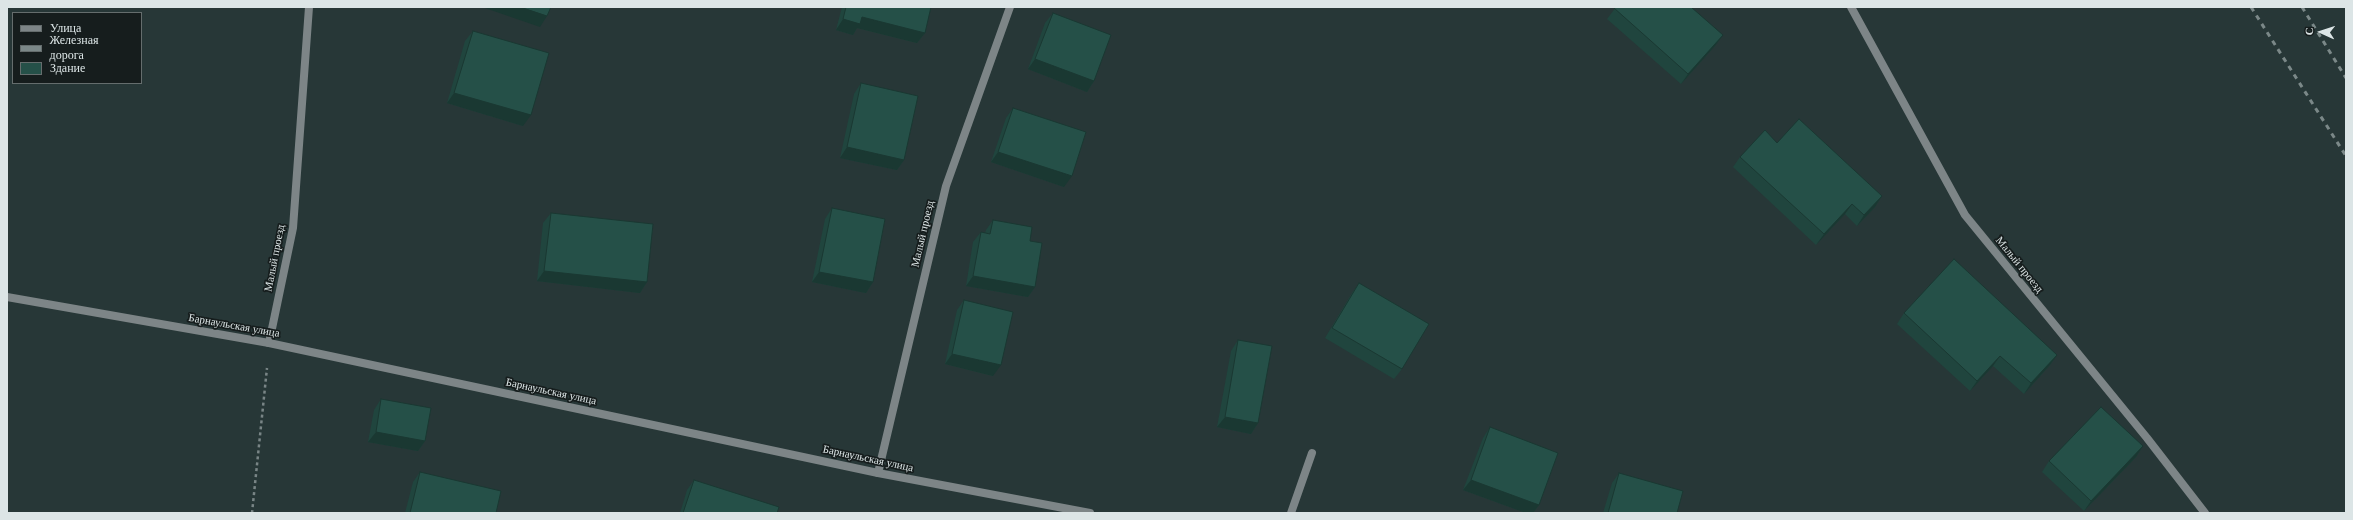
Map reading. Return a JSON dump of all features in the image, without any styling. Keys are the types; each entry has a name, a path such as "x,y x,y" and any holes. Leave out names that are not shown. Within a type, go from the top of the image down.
{"street":[{"name":"Малый проезд","path":"269,343 293,228 310,7"},
{"name":"Малый проезд","path":"878,473 946,186 1010,7"},
{"name":"Малый проезд","path":"1851,7 1965,215 2147,438 2205,513"},
{"name":"Барнаульская улица","path":"7,297 269,343 878,473 1090,513"},
{"path":"1291,513 1312,453"}],"path":[{"path":"252,513 269,343"}],"building":[{"path":"520,7 551,7 547,16"},
{"path":"846,7 931,7 925,33 862,17 860,24 843,19"},
{"path":"1691,7 1723,35 1688,74 1614,8"},
{"path":"1053,13 1111,35 1094,81 1035,59"},
{"path":"473,31 549,53 531,115 454,93"},
{"path":"861,83 918,96 904,160 847,147"},
{"path":"1013,108 1086,132 1072,176 998,152"},
{"path":"1799,119 1882,196 1864,215 1852,204 1824,234 1740,157 1765,130 1777,143"},
{"path":"832,208 885,219 873,282 819,272"},
{"path":"551,213 653,224 647,282 544,271"},
{"path":"993,220 1032,227 1030,241 1042,243 1035,287 973,276 981,232 990,234"},
{"path":"1954,259 2057,355 2031,383 2000,356 1977,381 1904,313"},
{"path":"1359,283 1429,324 1402,369 1332,328"},
{"path":"964,300 1013,312 1001,365 952,354"},
{"path":"1238,340 1272,346 1258,423 1225,417"},
{"path":"381,399 431,408 425,441 376,432"},
{"path":"2101,407 2143,446 2091,501 2049,461"},
{"path":"1490,427 1558,453 1539,505 1471,480"},
{"path":"420,472 501,491 496,513 410,513"},
{"path":"1619,473 1683,491 1677,513 1608,513"},
{"path":"694,480 779,507 777,513 683,513"}],"railway":[{"path":"2251,7 2346,156"},
{"path":"2302,7 2346,78"}]}
